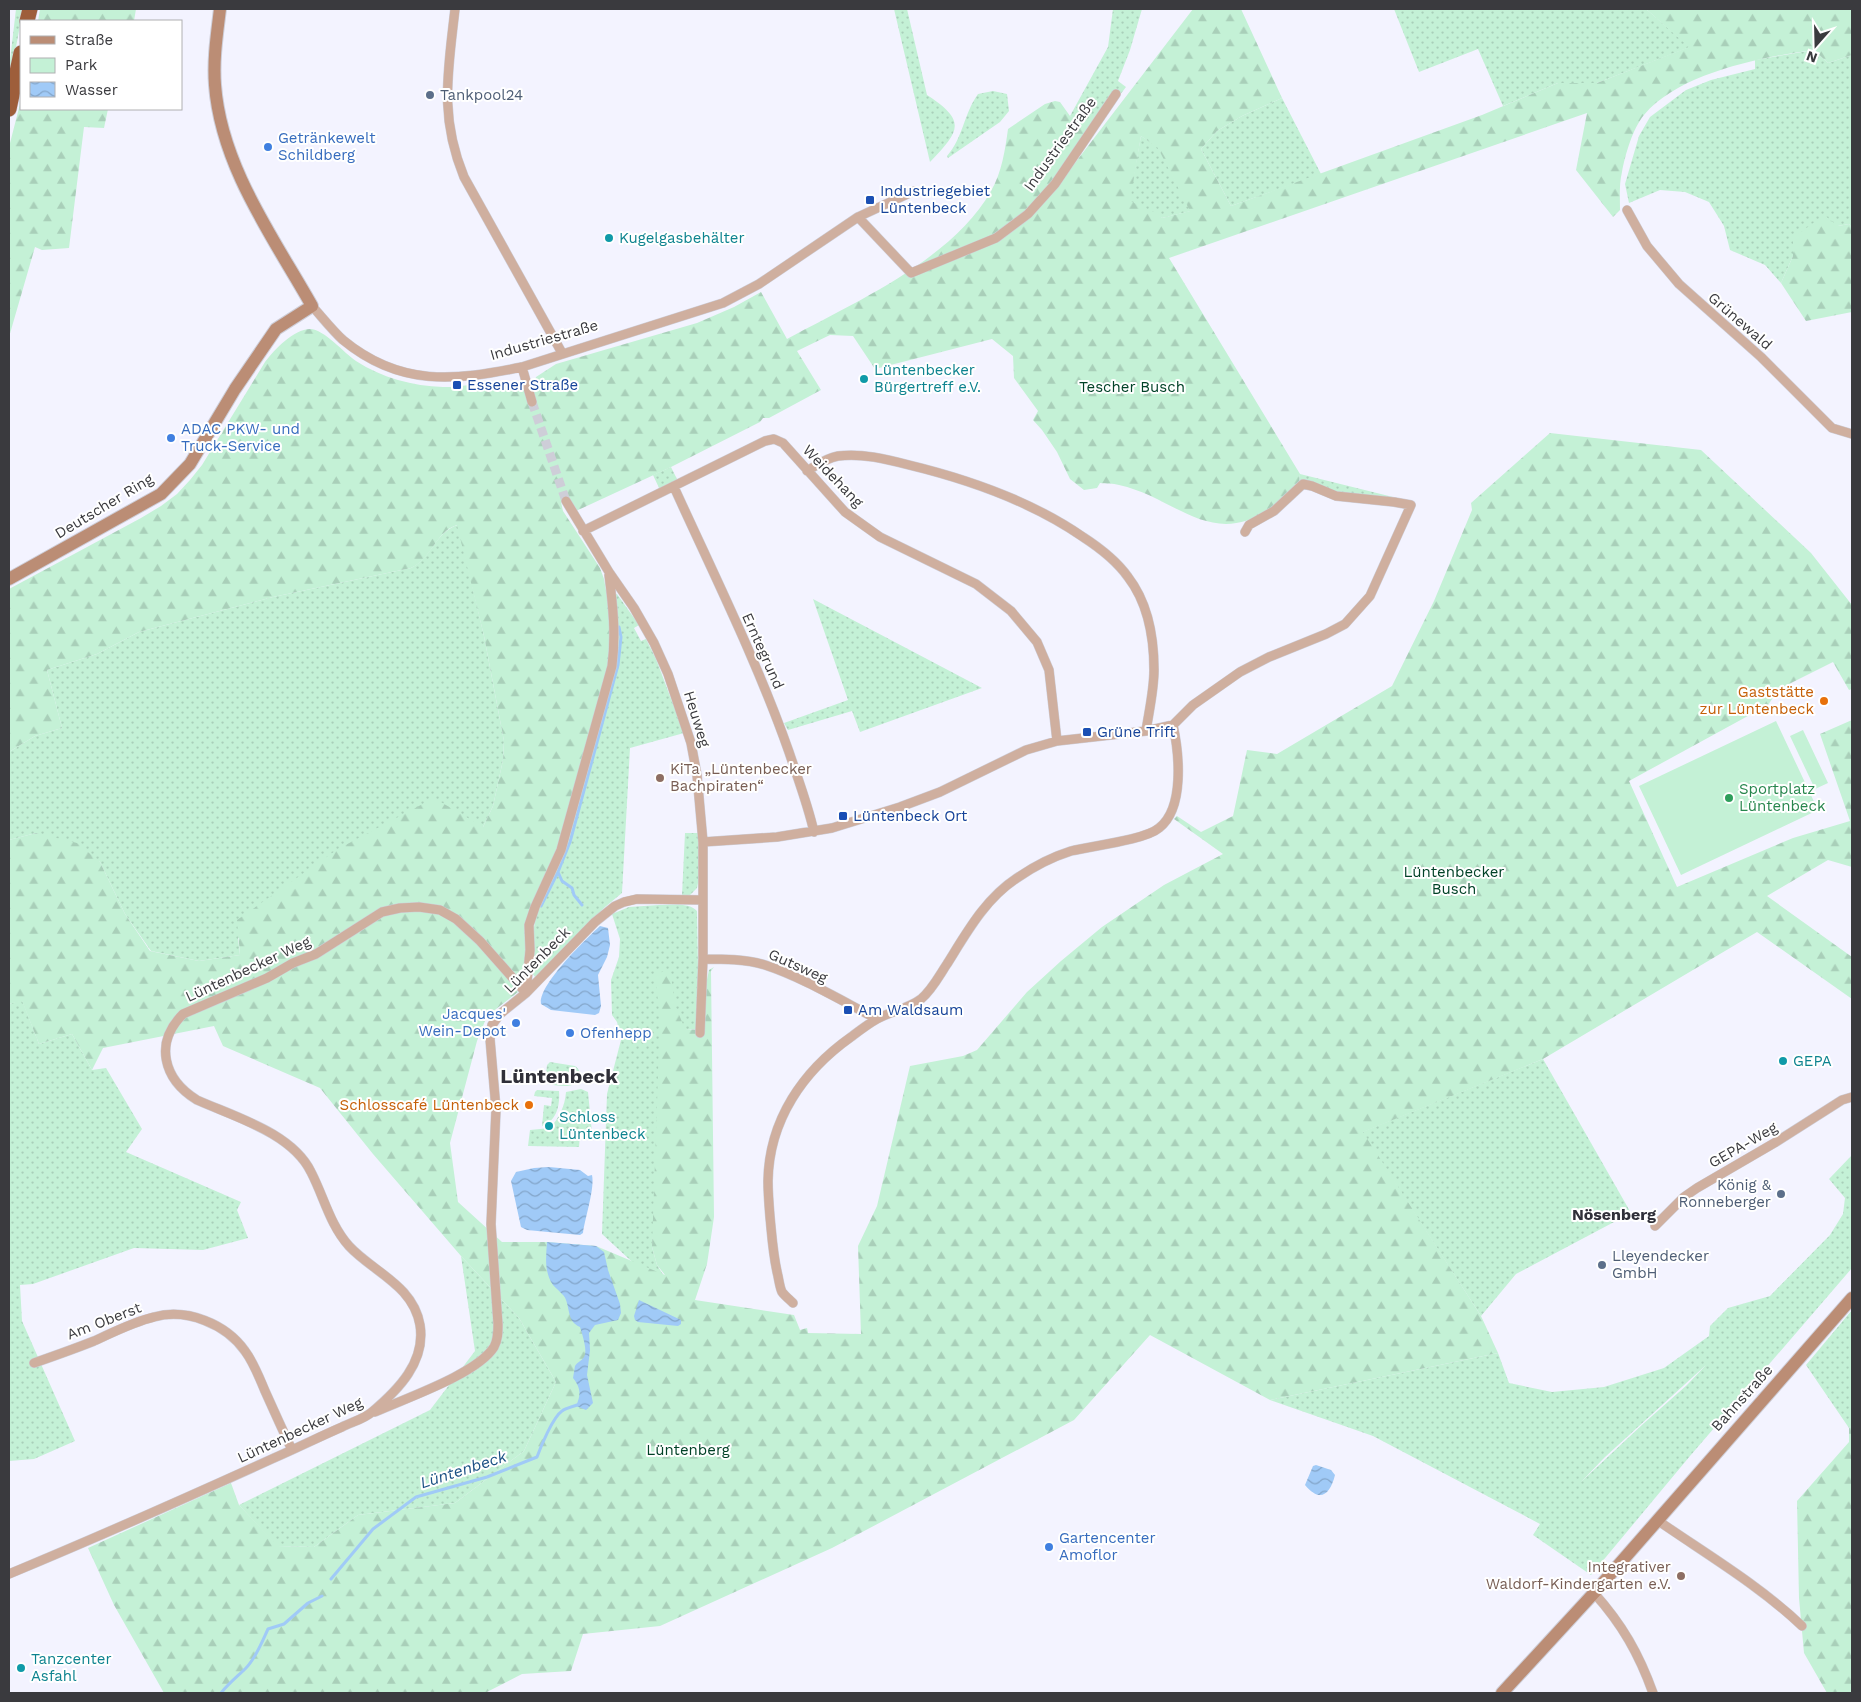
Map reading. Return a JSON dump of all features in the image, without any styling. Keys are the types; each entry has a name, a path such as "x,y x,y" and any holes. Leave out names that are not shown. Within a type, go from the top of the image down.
{"highway":[{"path":"9,109 20,59"}],"street":[{"name":"Industriestraße","path":"220,9 214,57 215,84 224,129 242,180 312,306 343,340 376,362 414,375 446,378 494,373 522,367 723,303 759,284 858,217 914,191"},
{"path":"455,9 446,84 448,119 455,154 464,177 562,353"},
{"name":"Industriestraße","path":"858,217 911,273 996,238 1028,214 1055,184 1116,94"},
{"name":"Grünewald","path":"1627,210 1647,246 1679,284 1762,357 1832,428 1852,434"},
{"name":"Deutscher Ring","path":"9,579 160,494 190,464 276,329 312,306"},
{"path":"522,367 532,402"},
{"name":"Weidehang","path":"583,531 765,440 774,439 783,443 845,512 880,537 976,584 1012,611 1037,642 1050,670 1057,741"},
{"path":"807,471 829,458 840,456 876,457 942,473 1009,497 1060,521 1107,553 1129,577 1144,606 1151,632 1154,671 1146,731"},
{"path":"703,842 814,832 832,828 900,807 940,792 1026,750 1057,741 1173,726 1193,705 1240,672 1269,657 1326,634 1345,624 1370,596 1411,505 1336,496 1303,484 1274,510 1249,526 1245,532"},
{"name":"Erntegrund","path":"674,487 761,678 781,728 814,832"},
{"name":"Heuweg","path":"566,501 608,572 634,608 654,643 668,674 691,744 697,775 703,842 703,959 700,1034"},
{"path":"526,993 530,950 529,925 535,906 561,850 612,666 615,644 613,604 608,572"},
{"path":"793,1303 781,1291 773,1255 768,1180 776,1134 788,1107 811,1071 830,1052 877,1019 908,1007 920,1000 932,988 978,915 995,896 1016,878 1052,858 1146,834 1159,828 1169,817 1175,806 1178,748 1173,726"},
{"name":"Lüntenbeck","path":"370,1414 461,1374 483,1360 495,1345 498,1324 491,1224 496,1109 490,1039 491,1030 500,1014 526,993 595,922 615,906 637,899 703,900"},
{"name":"Lüntenbecker Weg","path":"9,1574 94,1538 370,1414 408,1376 416,1363 421,1337 420,1324 409,1298 398,1286 353,1251 340,1236 303,1157 280,1137 197,1100 176,1084 166,1060 169,1034 175,1022 184,1014 267,978 293,963 316,954 382,912 400,908 418,907 440,910 456,919 480,941 526,993"},
{"name":"Gutsweg","path":"703,959 730,959 765,965 877,1019"},
{"name":"GEPA-Weg","path":"1654,1226 1684,1197 1697,1188 1776,1142 1842,1100 1852,1097"},
{"name":"Bahnstraße","path":"1502,1693 1594,1593 1852,1298"},
{"name":"Am Oberst","path":"34,1363 156,1316 197,1317 217,1326 234,1338 244,1349 253,1363 292,1450"},
{"path":"1657,1520 1765,1594 1784,1608 1802,1626"},
{"path":"1594,1593 1632,1642 1653,1693"}],"green space":[{"path":"16,9 23,9 9,85"},
{"path":"40,9 136,9 134,20 38,20"},
{"path":"894,9 907,9 927,95 949,112 955,127 948,142 930,162"},
{"path":"1113,9 1142,9 1130,50 1118,81 1126,87 1098,124 1090,127 1070,116 1108,47"},
{"path":"1193,9 1241,9 1282,98 1242,116 1217,131 1201,149 1231,206 1482,115 1558,83 1597,83 1689,47 1646,9 1852,9 1852,55 1828,63 1814,50 1770,57 1723,69 1699,78 1659,100 1640,120 1633,134 1621,177 1620,210 1613,217 1576,170 1587,113 1169,258 1300,474 1299,483 1282,500 1249,520 1229,524 1211,522 1193,516 1139,491 1117,484 1100,483 1097,488 1084,490 1070,479 1057,452 1033,420 1038,411 1014,378 1013,356 992,339 875,369 853,336 830,335 797,351 821,390 769,418 763,418 760,422 671,467 576,511 570,499 561,502 563,511 600,568 604,579 611,619 610,660 557,848 526,921 525,949 527,952 524,977 507,978 518,992 487,1016 477,1041 450,1143 458,1202 502,1242 547,1242 596,1246 665,1275 657,1265 652,1247 660,1018 655,975 664,971 671,976 675,1005 685,1029 704,1030 705,989 709,970 714,967 711,971 714,1217 707,1264 695,1300 794,1315 800,1330 807,1328 808,1333 861,1334 858,1246 877,1206 910,1066 963,1056 977,1050 1027,992 1102,927 1164,885 1223,854 1174,819 1177,816 1201,832 1233,816 1247,750 1277,754 1392,686 1434,601 1472,510 1471,503 1550,433 1701,450 1811,553 1852,605 1852,689 1849,690 1833,662 1779,689 1768,705 1629,781 1677,887 1793,838 1850,821 1820,734 1852,720 1852,867 1828,860 1767,896 1852,957 1852,999 1757,932 1543,1059 1363,1132 1481,1316 1498,1353 1270,1400 1150,1335 1074,1420 832,1548 660,1626 583,1634 571,1671 522,1674 485,1693 164,1693 114,1605 88,1548 231,1483 239,1505 278,1546 314,1547 358,1515 455,1503 524,1451 556,1382 519,1318 461,1256 373,1154 320,1088 223,1046 214,1026 103,1048 92,1070 72,1034 39,1044 22,1001 9,1004 9,840 36,833 77,843 100,862 125,914 150,951 199,961 240,955 237,920 338,849 434,798 483,827 493,806 503,760 504,741 484,636 457,525 444,533 424,559 411,568 273,597 139,632 97,654 47,670 62,728 35,736 9,752 9,589 141,518 177,494 202,465 265,362 285,341 297,332 310,329 316,330 334,342 356,361 376,372 398,380 420,385 443,387 498,383 518,386 525,391 532,389 536,377 556,364 697,323 734,307 761,292 787,339 900,277 952,238 974,216 995,184 1002,161 1008,129 1045,104 1055,101 1060,102 1070,116 1090,126 1065,176","holes":["1141,136 1158,148 1190,211 1162,218 1156,213 1130,201"]},
{"path":"1394,9 1646,9 1690,47 1597,83 1558,83 1503,106 1478,49 1419,72"},
{"path":"1814,50 1828,63 1852,55 1852,228 1849,224 1838,226 1793,256 1781,283 1765,265 1730,250 1724,226 1709,202 1685,192 1660,190 1629,203 1625,184 1639,136 1650,117 1686,90 1711,80 1755,69 1755,60"},
{"path":"993,91 1007,94 1009,111 1000,122 948,158 947,156 957,141 973,101 978,94"},
{"path":"1282,98 1321,174 1231,206 1201,149 1217,131 1242,116"},
{"path":"20,104 20,110 108,110 104,128 84,127 69,248 42,250 35,247 9,337 9,147"},
{"path":"1141,136 1158,147 1191,211 1162,218 1129,201"},
{"path":"1824,215 1838,226 1849,224 1852,228 1852,312 1806,321 1781,283 1793,256 1793,238"},
{"path":"671,467 678,481 660,490 653,475"},
{"path":"1300,474 1397,498 1336,493 1299,483"},
{"path":"458,525 484,636 504,741 503,760 493,806 483,827 238,938 240,955 199,961 151,951 125,914 100,862 36,833 9,840 9,752 35,736 62,728 47,670 97,654 139,632 273,597 411,568 424,558 444,533"},
{"path":"617,594 639,625 634,628 641,641 646,639 656,659 684,733 630,748 622,893 605,907 535,977 532,973 534,927 537,911 567,842 614,595"},
{"path":"813,599 982,688 860,732 852,711 788,730 784,723 848,700"},
{"name":"Sportplatz Lüntenbeck","path":"1776,721 1818,810 1681,875 1639,786"},
{"path":"1803,730 1828,783 1815,789 1790,736"},
{"path":"685,833 698,833 698,883 697,888 690,895 682,895"},
{"path":"689,906 697,911 699,1029 673,1029 652,1247 657,1265 664,1276 642,1271 602,1234 607,1094 621,1040 617,1022 612,1015 611,980 619,957 620,939 612,914 629,907"},
{"path":"22,1000 39,1044 72,1034 92,1070 106,1068 142,1129 126,1152 241,1202 237,1210 248,1238 203,1250 134,1248 33,1284 20,1285 22,1321 75,1441 34,1459 9,1461 9,1004"},
{"path":"1543,1059 1631,1213 1516,1274 1481,1316 1362,1132"},
{"path":"550,1062 575,1066 580,1073 578,1081 575,1084 566,1086 547,1084 545,1082 547,1065"},
{"path":"581,1089 588,1092 592,1133 580,1134 579,1147 528,1146 530,1130 550,1128 561,1112 566,1092"},
{"path":"537,1090 559,1091 559,1102 556,1112 547,1124 542,1126 544,1105 551,1106 552,1098 534,1096"},
{"path":"1852,1155 1852,1268 1690,1456 1591,1575 1533,1535 1540,1524 1373,1436 1270,1400 1498,1353 1509,1383 1552,1392 1604,1387 1664,1368 1709,1336 1710,1326 1728,1308 1770,1296 1830,1235 1843,1214 1845,1198 1829,1179","holes":["1706,1365 1687,1385 1643,1424 1581,1482 1605,1457"]},
{"path":"461,1256 519,1318 556,1382 524,1451 455,1503 358,1515 314,1547 277,1546 239,1505 430,1410 475,1351"},
{"path":"1852,1310 1852,1426 1849,1428 1806,1365"},
{"path":"1852,1426 1852,1693 1827,1693 1804,1653 1799,1598 1797,1501 1849,1442 1849,1428"}],"water":[{"path":"600,926 608,928 610,945 607,957 598,975 601,1006 599,1013 595,1015 551,1010 541,1004 542,996 555,974 574,951"},
{"path":"549,1167 580,1170 588,1176 592,1175 593,1181 583,1233 580,1235 527,1230 521,1227 511,1181 516,1172"},
{"path":"547,1242 596,1246 604,1252 620,1304 621,1313 618,1320 595,1325 589,1333 590,1350 587,1375 593,1403 586,1410 576,1406 579,1392 578,1385 573,1378 575,1366 585,1354 584,1342 580,1327 571,1319 565,1298 553,1285 548,1275 546,1264"},
{"path":"639,1300 681,1320 681,1324 678,1326 638,1322 634,1316"},
{"path":"1316,1465 1331,1470 1335,1475 1327,1492 1320,1495 1310,1491 1305,1485 1313,1466"}],"waterway":[{"path":"582,905 574,895 572,888 562,881 558,872 570,842 618,665 621,637 619,627"},
{"path":"541,906 558,872"},
{"name":"Lüntenbeck","path":"331,1579 373,1529 416,1497 487,1477 537,1457 555,1419 565,1409 577,1405"},
{"name":"Lüntenbeck","path":"221,1693 253,1660 268,1629 284,1624 308,1603 322,1596"}],"tunnel":[{"path":"532,402 566,501"}],"place":[{"name":"Tankpool24","path":"430,95"},
{"name":"Getränkewelt Schildberg","path":"268,147"},
{"name":"Industriegebiet Lüntenbeck","path":"870,200"},
{"name":"Kugelgasbehälter","path":"609,238"},
{"name":"Lüntenbecker Bürgertreff e.V.","path":"864,379"},
{"name":"Essener Straße","path":"457,385"},
{"name":"ADAC PKW- und Truck-Service","path":"171,438"},
{"name":"Gaststätte zur Lüntenbeck","path":"1824,701"},
{"name":"Grüne Trift","path":"1087,732"},
{"name":"KiTa „Lüntenbecker Bachpiraten“","path":"660,778"},
{"name":"Sportplatz Lüntenbeck","path":"1729,798"},
{"name":"Lüntenbeck Ort","path":"843,816"},
{"name":"Am Waldsaum","path":"848,1010"},
{"name":"Jacques' Wein-Depot","path":"516,1023"},
{"name":"Ofenhepp","path":"570,1033"},
{"name":"GEPA","path":"1783,1061"},
{"name":"Schlosscafé Lüntenbeck","path":"529,1105"},
{"name":"Schloss Lüntenbeck","path":"549,1126"},
{"name":"König & Ronneberger","path":"1781,1194"},
{"name":"Lleyendecker GmbH","path":"1602,1265"},
{"name":"Gartencenter Amoflor","path":"1049,1547"},
{"name":"Integrativer Waldorf-Kindergarten e.V.","path":"1681,1576"},
{"name":"Tanzcenter Asfahl","path":"21,1668"}],"district":[{"name":"Lüntenbeck","path":"559,1076"},
{"name":"Nösenberg","path":"1614,1214"}],"park label":[{"name":"Tescher Busch","path":"1132,387"},
{"name":"Lüntenbecker Busch","path":"1454,880"},
{"name":"Lüntenberg","path":"688,1450"}]}
